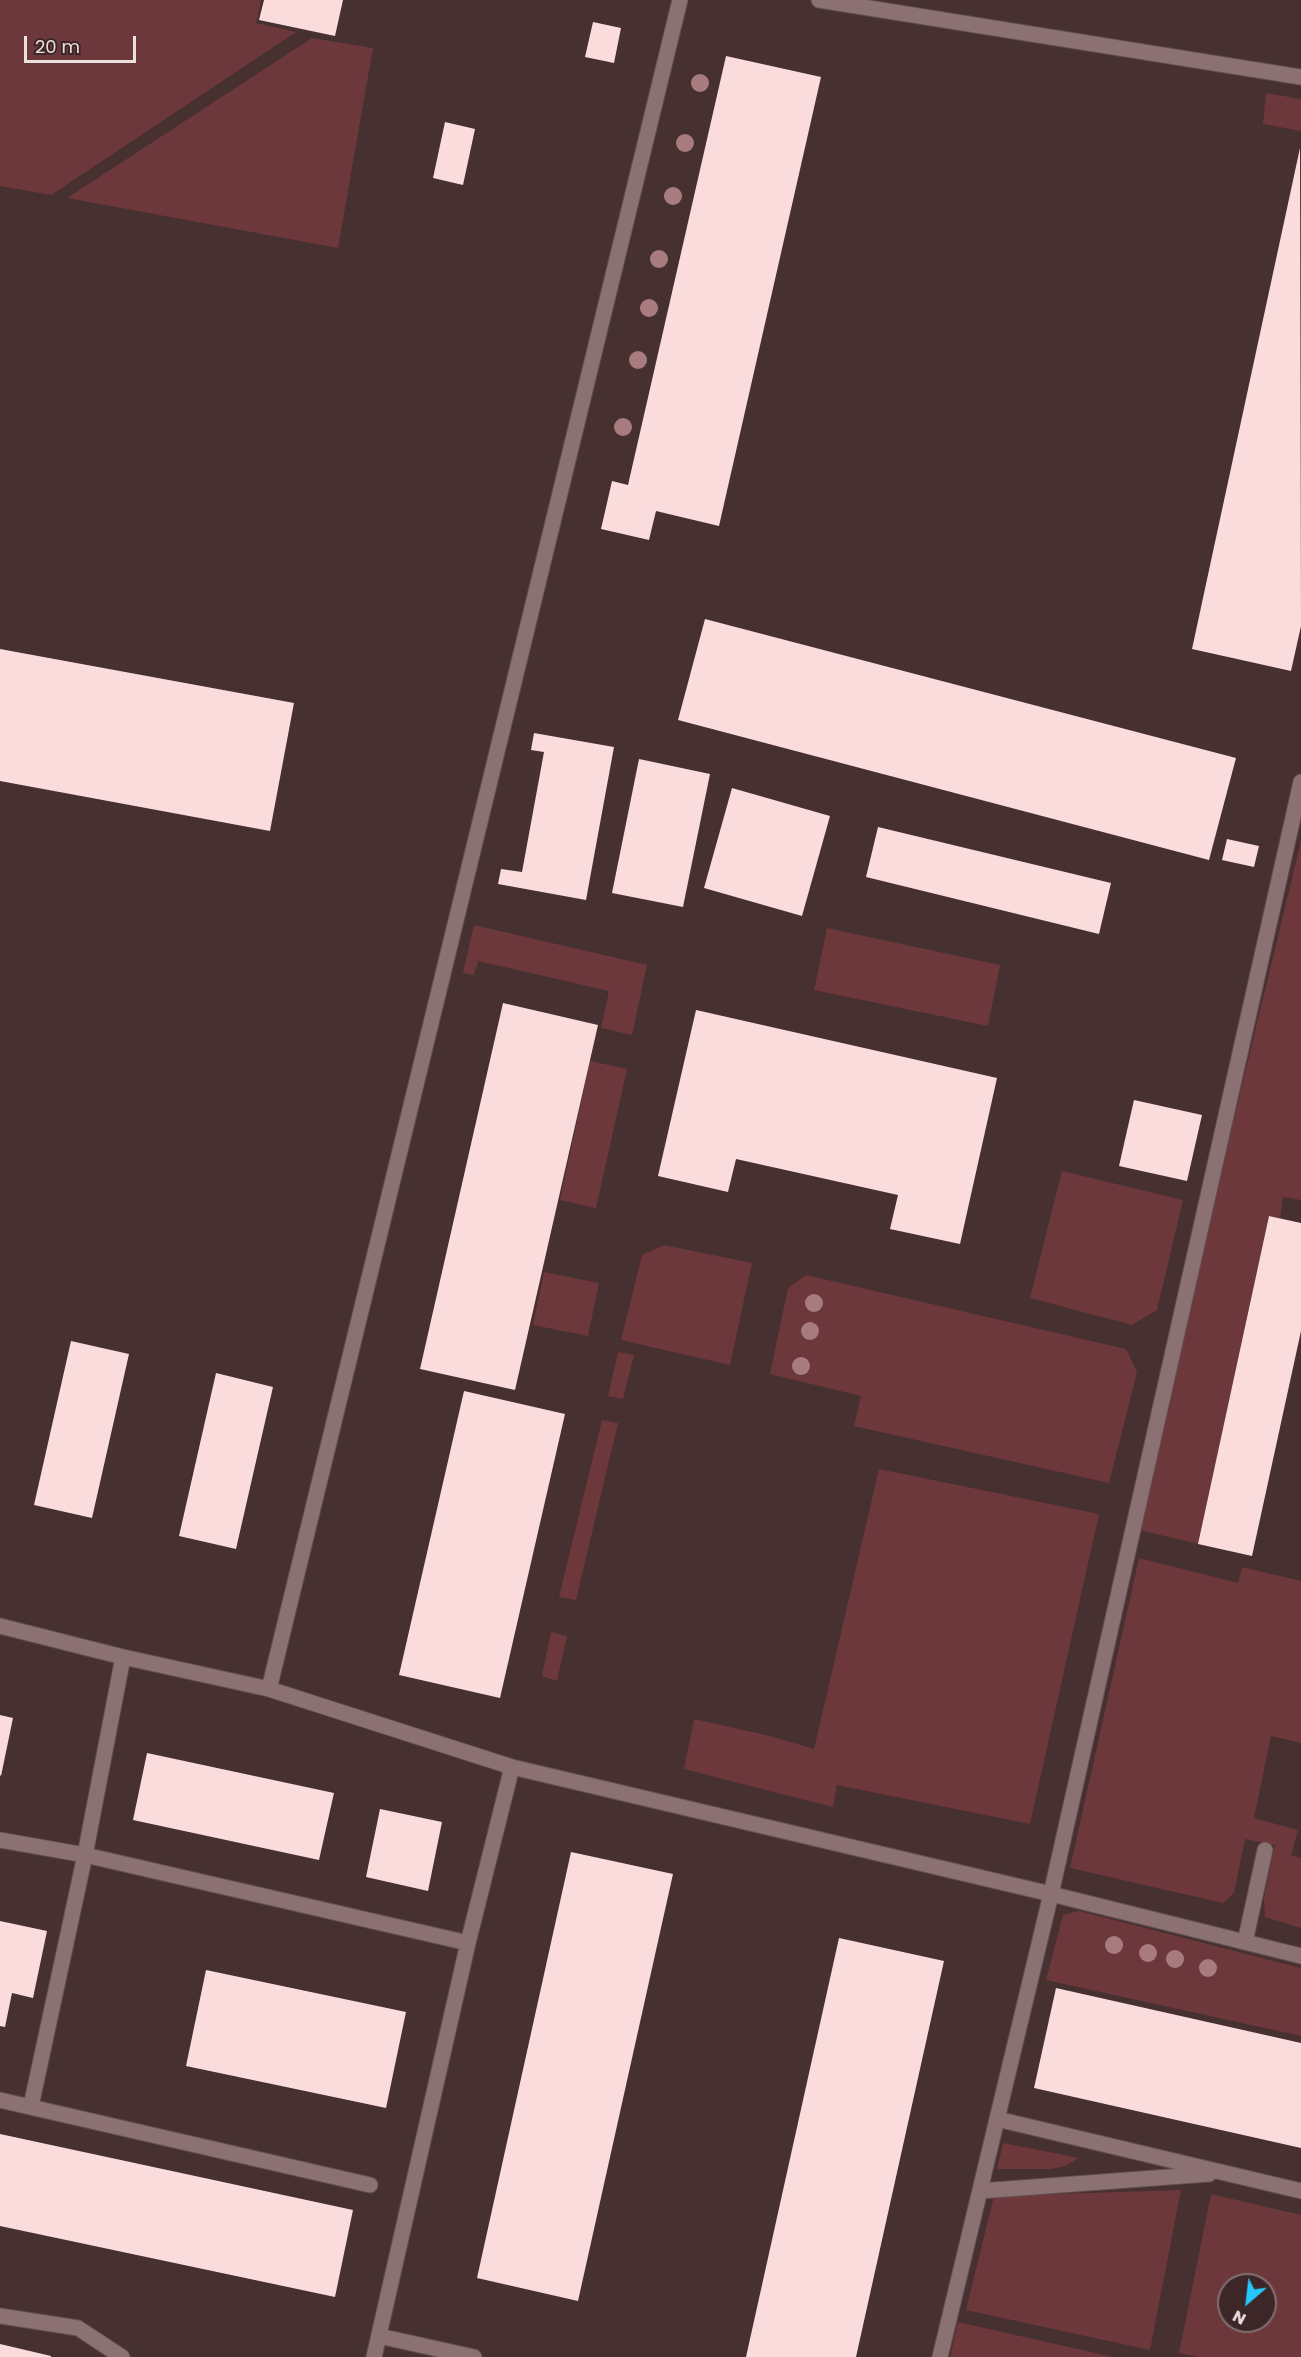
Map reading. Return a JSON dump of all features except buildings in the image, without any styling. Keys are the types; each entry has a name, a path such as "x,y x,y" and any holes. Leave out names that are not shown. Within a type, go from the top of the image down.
{"street":[{"path":"269,1689 680,0"},
{"path":"819,0 1301,77"},
{"path":"939,2357 1051,1894 1301,782"},
{"path":"0,1626 123,1657 269,1689 512,1767 1051,1894 1301,1956"},
{"path":"31,2106 85,1856 123,1657"},
{"path":"374,2357 468,1943 512,1767"},
{"path":"0,1840 85,1856 468,1943"},
{"path":"1245,1942 1265,1850"},
{"path":"0,2100 370,2185"},
{"path":"997,2119 1301,2191"},
{"path":"980,2191 1224,2173"},
{"path":"0,2316 78,2328 122,2357"},
{"path":"379,2336 474,2357"}],"shaded area":[{"path":"0,0 261,0 256,23 296,32 51,195 0,186"},
{"path":"312,38 373,48 338,248 67,198"},
{"path":"1266,93 1301,99 1301,131 1263,124"},
{"path":"1301,841 1301,1200 1283,1197 1280,1218 1269,1216 1198,1544 1135,1529"},
{"path":"474,925 647,965 632,1035 601,1028 609,991 478,961 474,975 463,973"},
{"path":"827,928 1000,965 988,1026 814,990"},
{"path":"590,1061 627,1069 596,1208 560,1200"},
{"path":"1062,1171 1183,1200 1157,1310 1132,1325 1030,1298"},
{"path":"664,1245 752,1263 730,1365 621,1340 642,1255"},
{"path":"544,1272 599,1283 588,1336 533,1325"},
{"path":"806,1275 1126,1349 1137,1372 1109,1483 854,1426 861,1396 770,1374 788,1288"},
{"path":"618,1352 634,1355 623,1399 608,1396"},
{"path":"602,1420 618,1423 576,1600 559,1597"},
{"path":"879,1469 1099,1514 1030,1824 837,1785 833,1807 684,1769 694,1719 770,1736 814,1749"},
{"path":"1139,1558 1238,1583 1242,1567 1301,1581 1301,1743 1271,1736 1254,1818 1298,1830 1291,1855 1301,1858 1301,1928 1265,1917 1264,1898 1275,1845 1245,1839 1234,1893 1223,1903 1070,1868"},
{"path":"551,1632 567,1636 557,1681 542,1676"},
{"path":"1079,1911 1301,1968 1301,2036 1046,1980 1063,1915"},
{"path":"1003,2143 1079,2158 1065,2166 1051,2169 997,2169"},
{"path":"1181,2190 1150,2350 966,2310 994,2196"},
{"path":"1211,2194 1301,2215 1301,2357 1199,2357 1179,2353"},
{"path":"958,2322 1113,2357 950,2357"}]}
